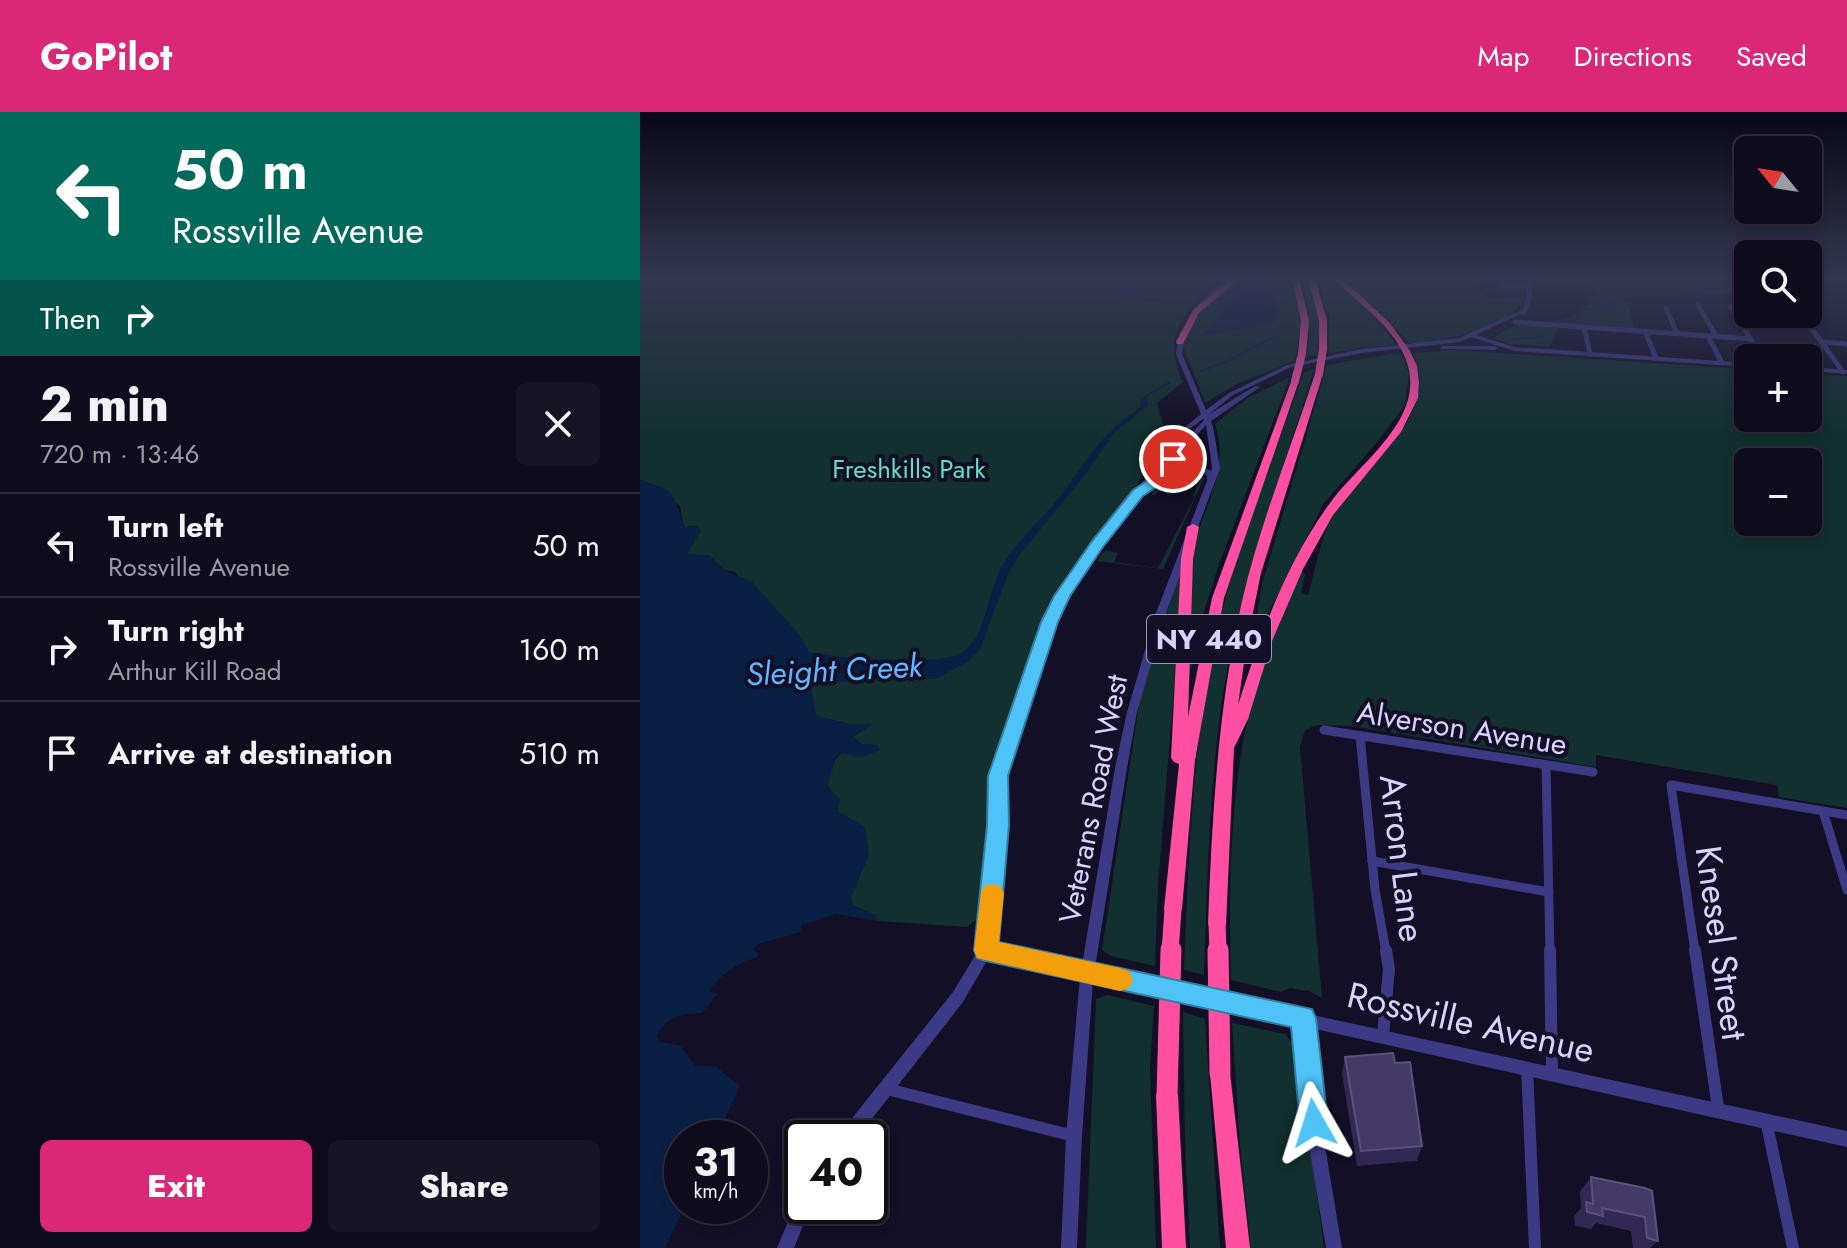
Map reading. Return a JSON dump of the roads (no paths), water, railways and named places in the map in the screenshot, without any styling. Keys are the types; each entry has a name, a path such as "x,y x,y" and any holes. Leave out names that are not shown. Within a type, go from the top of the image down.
{"highway":[{"path":"1180,342 1186,331"},
{"name":"NY 440","path":"1174,1248 1167,1095 1167,1009 1187,760 1218,598 1295,381 1304,331"},
{"name":"NY 440","path":"1238,1248 1220,1073 1217,924 1225,751 1238,650 1261,552 1319,374 1323,331"},
{"path":"1225,751 1242,720 1258,662 1281,603 1336,503 1409,411 1415,382 1411,360 1389,331"},
{"path":"1173,909 1187,559 1193,527"}],"street":[{"path":"1180,342 1185,331"},
{"path":"862,1120 958,997 986,950 997,839 1000,766 1062,596 1186,429 1249,383 1289,366 1338,355 1445,343 1483,331"},
{"path":"1441,348 1481,340 1498,331"},
{"path":"1585,331 1590,354"},
{"path":"1645,331 1751,339"},
{"path":"1645,331 1656,358"},
{"path":"1713,331 1716,336"},
{"path":"1746,331 1754,344"},
{"path":"1814,331 1845,372"},
{"path":"1473,336 1514,349"},
{"path":"1708,336 1722,363"},
{"name":"Veterans Road West","path":"1069,1248 1087,973 1132,712 1161,613 1216,468 1213,435 1183,366 1180,342"},
{"path":"1822,342 1847,344"},
{"path":"1403,349 1514,349 1734,364"},
{"path":"1822,370 1845,372"},
{"path":"1138,493 1153,483 1206,416"},
{"path":"1166,467 1182,465 1206,469 1211,475 1211,486"},
{"name":"Alverson Avenue","path":"1324,730 1593,772"},
{"name":"Arron Lane","path":"1360,736 1372,861 1389,969 1383,1035"},
{"path":"1546,765 1552,1073"},
{"name":"Knesel Street","path":"1718,1108 1671,785 1823,811"},
{"path":"1847,815 1823,811 1847,890"},
{"path":"1372,861 1549,892"},
{"name":"Rossville Avenue","path":"986,950 1718,1108 1847,1139"},
{"path":"1303,1018 1316,1140 1334,1248"},
{"path":"1527,1068 1535,1248"},
{"path":"887,1089 1074,1136"},
{"path":"1766,1120 1793,1248"},
{"path":"785,1248 795,1224"}],"water":[{"path":"1206,331 1228,331 1202,336"},
{"path":"1170,381 1147,396 1148,405 1114,433 1081,480 1021,553 1009,572 980,649 968,662 935,679 897,677 817,684 811,688 816,716 849,724 873,724 853,737 861,744 877,745 880,750 862,757 844,753 836,757 827,785 840,801 837,811 865,827 869,855 850,898 853,905 875,915 879,921 836,914 802,925 800,932 758,944 753,949 759,954 757,958 737,966 713,986 709,991 717,994 702,1013 675,1017 660,1029 657,1036 660,1042 680,1045 694,1065 716,1067 740,1086 724,1120 664,1120 664,1224 676,1224 665,1248 640,1248 640,480 668,491 675,500 684,527 697,526 701,530 687,554 709,555 724,570 751,581 798,633 809,652 890,660 936,659 953,656 972,643 983,623 996,578 1012,551 1060,497 1104,438 1141,406 1140,399"}],"waterway":[{"path":"1514,339 1542,337 1542,334"},
{"name":"Sleight Creek","path":"1200,371 1226,362 1273,337"}],"park label":[{"name":"Freshkills Park","path":"909,469"}]}
